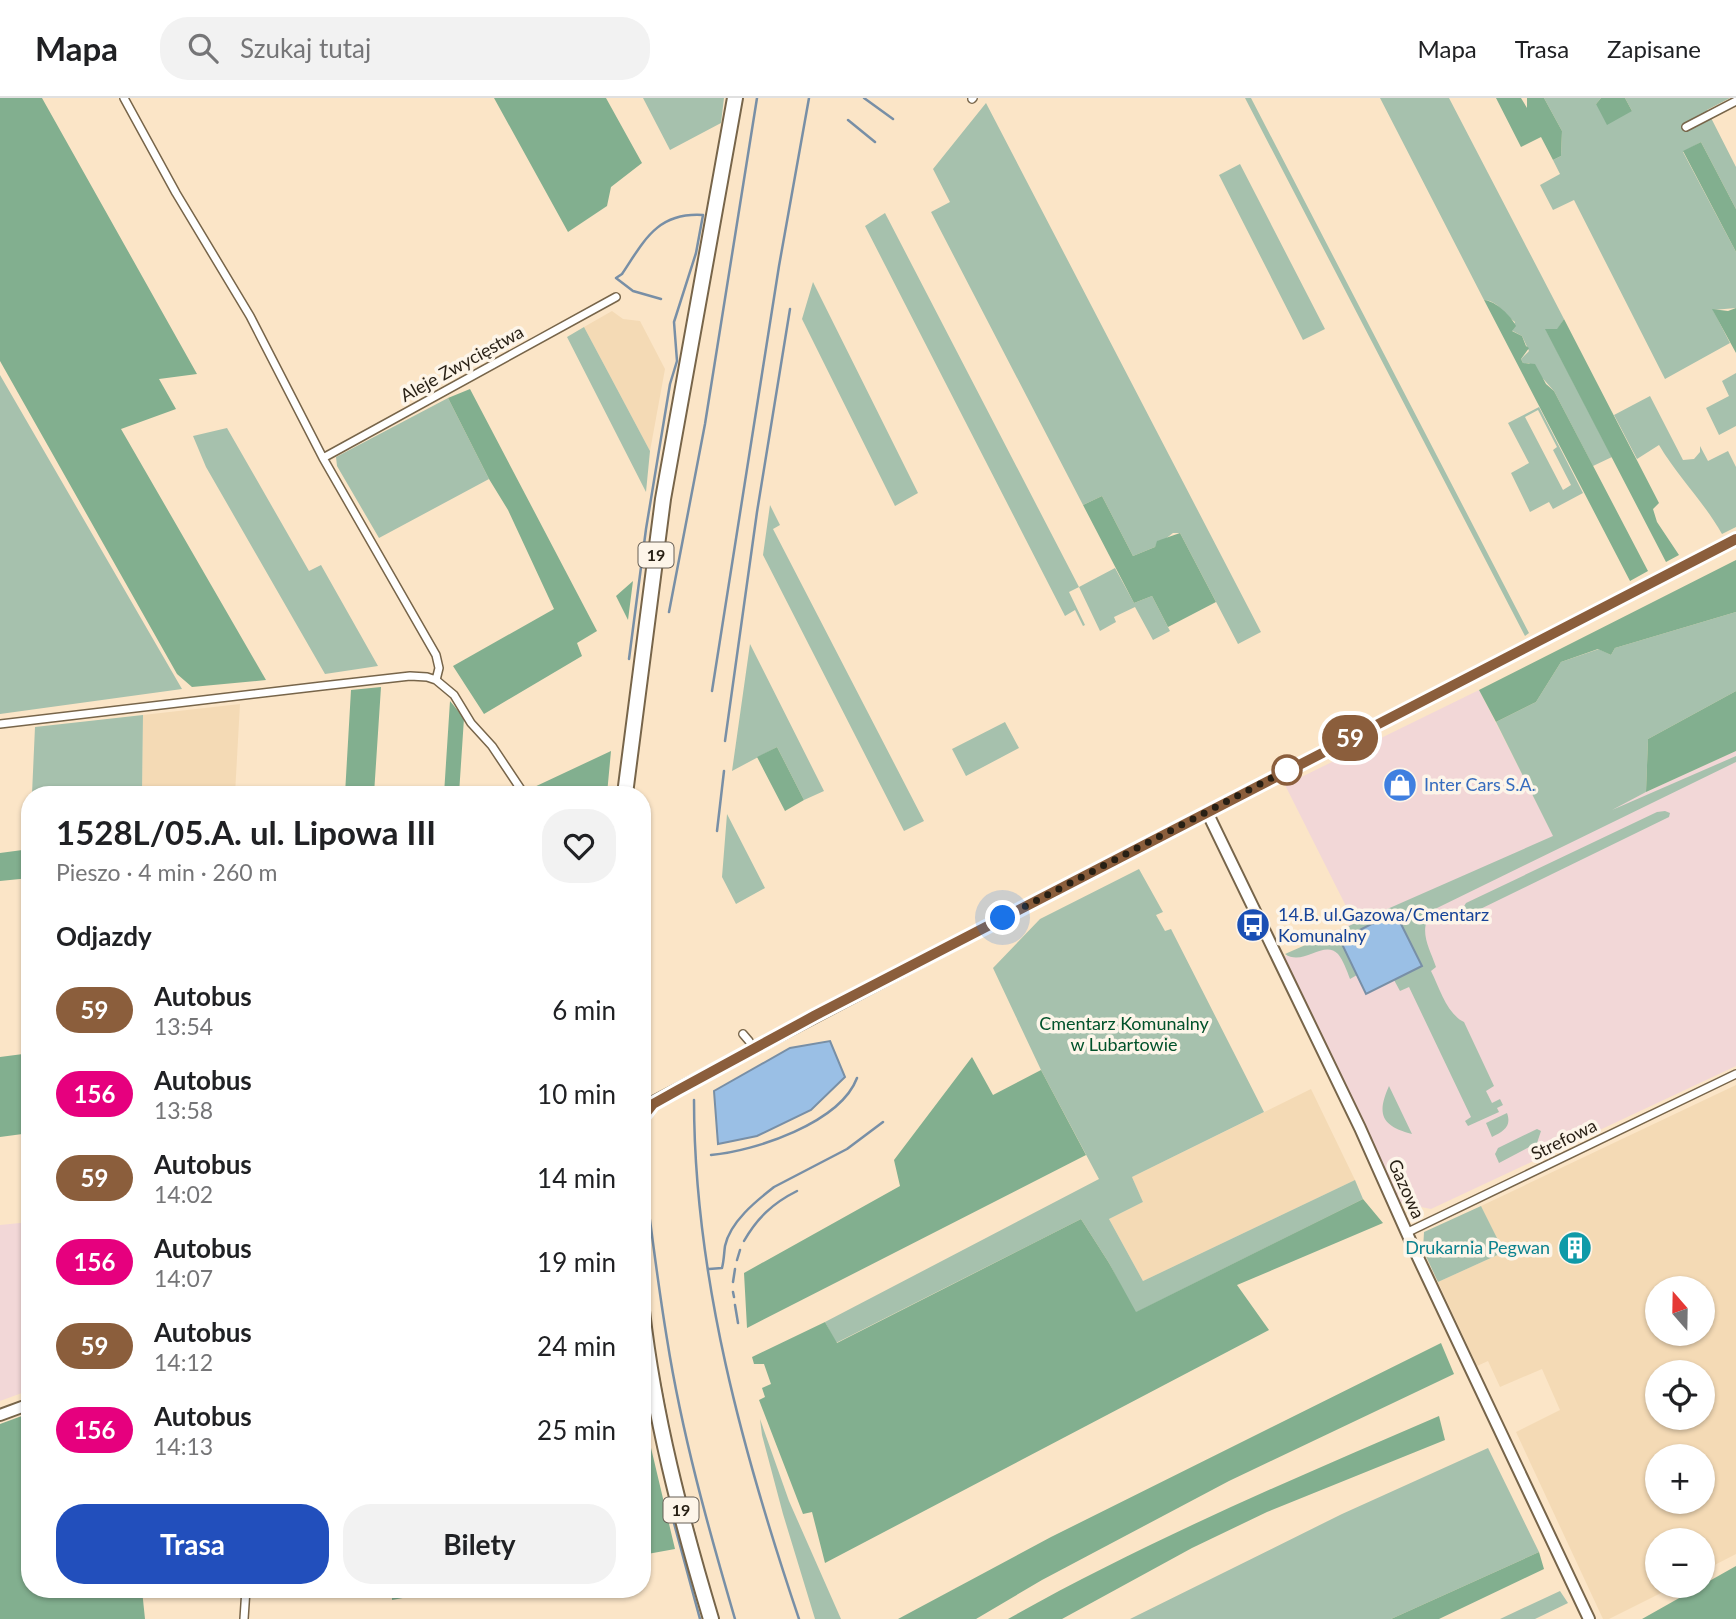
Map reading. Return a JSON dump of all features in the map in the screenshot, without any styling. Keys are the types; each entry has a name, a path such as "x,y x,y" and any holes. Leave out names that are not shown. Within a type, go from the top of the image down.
{"highway":[{"name":"19","path":"626,786 663,499 735,98"},
{"name":"19","path":"651,1391 711,1619"}],"street":[{"path":"124,98 176,193 250,316 323,458 436,655 439,668 436,680"},
{"path":"1686,127 1736,101"},
{"name":"Aleje Zwycięstwa","path":"323,458 616,297"},
{"path":"651,1104 814,1016 1736,539"},
{"path":"0,724 410,676 436,680 454,695 471,723 492,746 519,786"},
{"name":"Gazowa","path":"1207,812 1360,1128 1406,1233 1589,1619"},
{"path":"743,1034 750,1041"},
{"name":"Strefowa","path":"1406,1233 1736,1074"},
{"path":"0,1415 21,1407"},
{"path":"244,1619 245,1598"}],"shaded area":[{"path":"612,311 623,319 640,321 665,369 650,451 584,327"},
{"path":"1479,690 1555,838 1736,751 1736,1066 1431,1209 1401,1203 1284,957 1354,922 1285,785"},
{"path":"240,704 235,786 142,786 143,715"},
{"path":"1736,1085 1736,1554 1715,1565 1715,1528 1645,1528 1645,1598 1651,1598 1609,1619 1603,1619 1516,1432 1560,1410 1542,1369 1500,1387 1488,1361 1477,1366 1438,1282 1504,1252 1481,1206"},
{"path":"1311,1089 1355,1180 1143,1281 1109,1219 1143,1202 1132,1177"},
{"path":"21,1223 21,1393 0,1401 0,1225"}],"green space":[{"path":"0,98 42,98 197,374 159,379 176,409 121,429 266,680 192,687 177,674 0,361"},
{"path":"494,98 606,98 642,163 611,187 607,206 568,232"},
{"path":"643,98 724,98 721,123 670,150"},
{"path":"1245,98 1251,98 1529,633 1525,636"},
{"path":"1380,98 1449,98 1564,319 1557,330 1546,330 1612,457 1593,466 1554,391 1529,363 1523,363 1521,359 1529,351 1522,336 1511,330 1515,322 1497,305 1484,300"},
{"path":"1496,98 1521,98 1527,108 1527,98 1544,98 1562,131 1561,156 1553,160 1541,137 1521,147"},
{"path":"1544,98 1601,98 1596,104 1632,111 1625,98 1730,98 1707,110 1736,167 1736,209 1701,142 1683,152 1736,252 1736,308 1713,310 1730,343 1665,379 1574,200 1553,210 1540,185 1560,174 1553,160 1561,156 1562,131"},
{"path":"1601,98 1625,98 1632,111 1607,125 1596,104"},
{"path":"986,103 1261,632 1238,644 1180,533 1173,533 1158,541 1155,547 1133,556 1102,496 1083,505 931,212 950,202 933,169"},
{"path":"1701,142 1736,209 1736,252 1683,151"},
{"path":"1240,164 1325,329 1303,340 1219,175"},
{"path":"885,213 1079,587 1069,592 1085,625 1083,626 1075,610 1065,616 865,226"},
{"path":"813,282 918,493 895,506 802,319"},
{"path":"1484,300 1498,306 1514,322 1516,326 1512,331 1522,336 1529,348 1521,359 1523,363 1535,364 1546,384 1554,391 1648,571 1630,581"},
{"path":"1736,308 1736,353 1712,309 1728,311"},
{"path":"1564,319 1659,503 1653,509 1657,522 1679,555 1666,562 1545,329 1557,329"},
{"path":"584,327 650,451 646,492 567,337"},
{"path":"1736,373 1736,426 1719,435 1706,408 1729,396 1722,381"},
{"path":"0,375 182,689 0,714"},
{"path":"470,389 597,631 577,643 582,656 484,714 453,666 554,609 508,510 489,479 448,398"},
{"path":"1650,396 1683,460 1694,459 1700,452 1700,446 1708,461 1728,451 1736,467 1736,527 1722,534 1659,445 1637,459 1614,415"},
{"path":"448,398 489,479 379,538 337,466 336,457"},
{"path":"1539,407 1583,493 1553,509 1549,502 1530,512 1511,473 1529,463 1508,423","holes":["1538,410 1557,447 1553,450 1571,485 1563,490 1525,417"]},
{"path":"227,428 309,571 321,565 378,666 325,674 206,467 193,436"},
{"path":"1102,496 1133,556 1155,547 1157,541 1180,533 1216,602 1168,627 1152,596 1134,603 1083,505"},
{"path":"770,505 780,525 773,529 924,821 904,831 763,555"},
{"path":"1736,560 1736,612 1615,648 1611,655 1598,649 1561,662 1536,702 1496,722 1479,690"},
{"path":"1115,568 1134,603 1152,596 1170,631 1153,640 1135,607 1114,617 1116,622 1100,631 1079,587"},
{"path":"633,581 628,620 616,596"},
{"path":"1736,612 1736,691 1648,739 1646,792 1612,810 1736,756 1736,762 1435,909 1429,916 1425,930 1436,967 1431,971 1448,1007 1464,1022 1494,1086 1486,1091 1492,1103 1500,1099 1503,1105 1497,1108 1499,1112 1468,1126 1465,1121 1471,1117 1409,987 1400,991 1394,980 1422,966 1340,940 1357,975 1350,979 1340,956 1332,950 1299,957 1285,954 1553,836 1496,722 1536,702 1561,662 1599,649 1611,655 1615,648"},
{"path":"750,644 824,791 804,800 777,747 732,771"},
{"path":"381,687 375,786 345,786 351,690"},
{"path":"1736,691 1736,751 1646,792 1648,739"},
{"path":"450,701 464,718 460,786 445,786"},
{"path":"143,715 142,786 32,786 35,727"},
{"path":"1005,722 1019,748 966,776 952,749"},
{"path":"777,747 804,800 785,811 757,757"},
{"path":"611,751 608,786 536,786"},
{"path":"1657,812 1670,813 1669,817 1466,916 1460,913 1466,903"},
{"path":"727,814 765,888 736,904 722,877"},
{"path":"21,850 21,879 0,881 0,853"},
{"name":"Cmentarz Komunalny w Lubartowie","path":"1139,869 1163,912 1156,915 1165,931 1171,929 1264,1112 1132,1177 1143,1202 1109,1219 1143,1281 1355,1180 1363,1199 1135,1313 1109,1263 1081,1219 836,1343 825,1322 1099,1179 1041,1070 993,968 1040,919"},
{"path":"21,1054 21,1134 0,1137 0,1057"},
{"path":"972,1057 993,1095 1041,1070 1086,1155 747,1328 744,1273 900,1186 894,1160"},
{"path":"1389,1086 1412,1134 1394,1127 1384,1118 1383,1105"},
{"path":"1507,1113 1507,1125 1492,1137 1486,1123"},
{"path":"1537,1129 1541,1131 1537,1143 1499,1163 1495,1154 1498,1148"},
{"path":"1363,1199 1383,1223 1237,1285 1269,1330 825,1563 812,1512 803,1514 759,1400 765,1397 762,1388 771,1384 764,1364 754,1364 752,1357 825,1322 837,1343 1081,1219 1136,1312"},
{"path":"1481,1206 1504,1252 1438,1282 1423,1250 1424,1232"},
{"path":"1441,1343 1454,1374 1229,1481 1042,1580 976,1619 898,1619 1051,1537"},
{"path":"21,1416 21,1598 143,1598 145,1619 0,1619 0,1424"},
{"path":"1439,1416 1445,1440 1267,1512 1192,1548 1062,1619 1008,1619 1167,1537"},
{"path":"760,1419 789,1501 841,1619 815,1619 783,1514"},
{"path":"651,1448 675,1549 651,1553"},
{"path":"1488,1448 1539,1552 1391,1619 1130,1619 1342,1514"},
{"path":"1539,1552 1544,1569 1439,1619 1391,1619"},
{"path":"1736,1566 1736,1619 1642,1619 1679,1598 1715,1598 1715,1578"},
{"path":"1560,1591 1568,1603 1535,1619 1500,1619"}],"water":[{"path":"1395,912 1422,966 1366,994 1340,940"},
{"path":"830,1041 845,1077 811,1110 757,1136 718,1144 714,1091 790,1048"}],"waterway":[{"path":"669,612 705,424 757,98"},
{"path":"712,691 779,266 809,98"},
{"path":"864,98 893,119"},
{"path":"848,120 875,142"},
{"path":"629,659 646,529 670,384 677,361 674,322 696,253 703,215 687,215 663,224 645,240 622,274 616,278 633,291 661,299"},
{"path":"725,741 757,512 790,309"},
{"path":"717,831 724,771"},
{"path":"711,1155 772,1141 815,1121 848,1094 857,1078"},
{"path":"694,1100 696,1166 712,1298 741,1429 799,1619"},
{"path":"709,1269 722,1268 725,1246 732,1229 759,1199 774,1187 847,1149 883,1122"},
{"path":"744,1241 766,1212 797,1191"},
{"path":"651,1226 663,1316 680,1410 735,1619"},
{"path":"737,1260 740,1250"},
{"path":"733,1282 735,1269"},
{"path":"733,1292 734,1297"},
{"path":"735,1305 738,1323"},
{"path":"659,1378 672,1447"},
{"path":"675,1460 705,1575"},
{"path":"668,1501 700,1619"}],"bus line":[{"name":"59","path":"651,1107 814,1016 1736,539"}],"place":[{"name":"Inter Cars S.A.","path":"1400,785"},
{"name":"14.B. ul.Gazowa/Cmentarz Komunalny","path":"1253,925"},
{"name":"Drukarnia Pegwan","path":"1575,1248"}],"route":[{"path":"1003,918 1287,770"}]}
